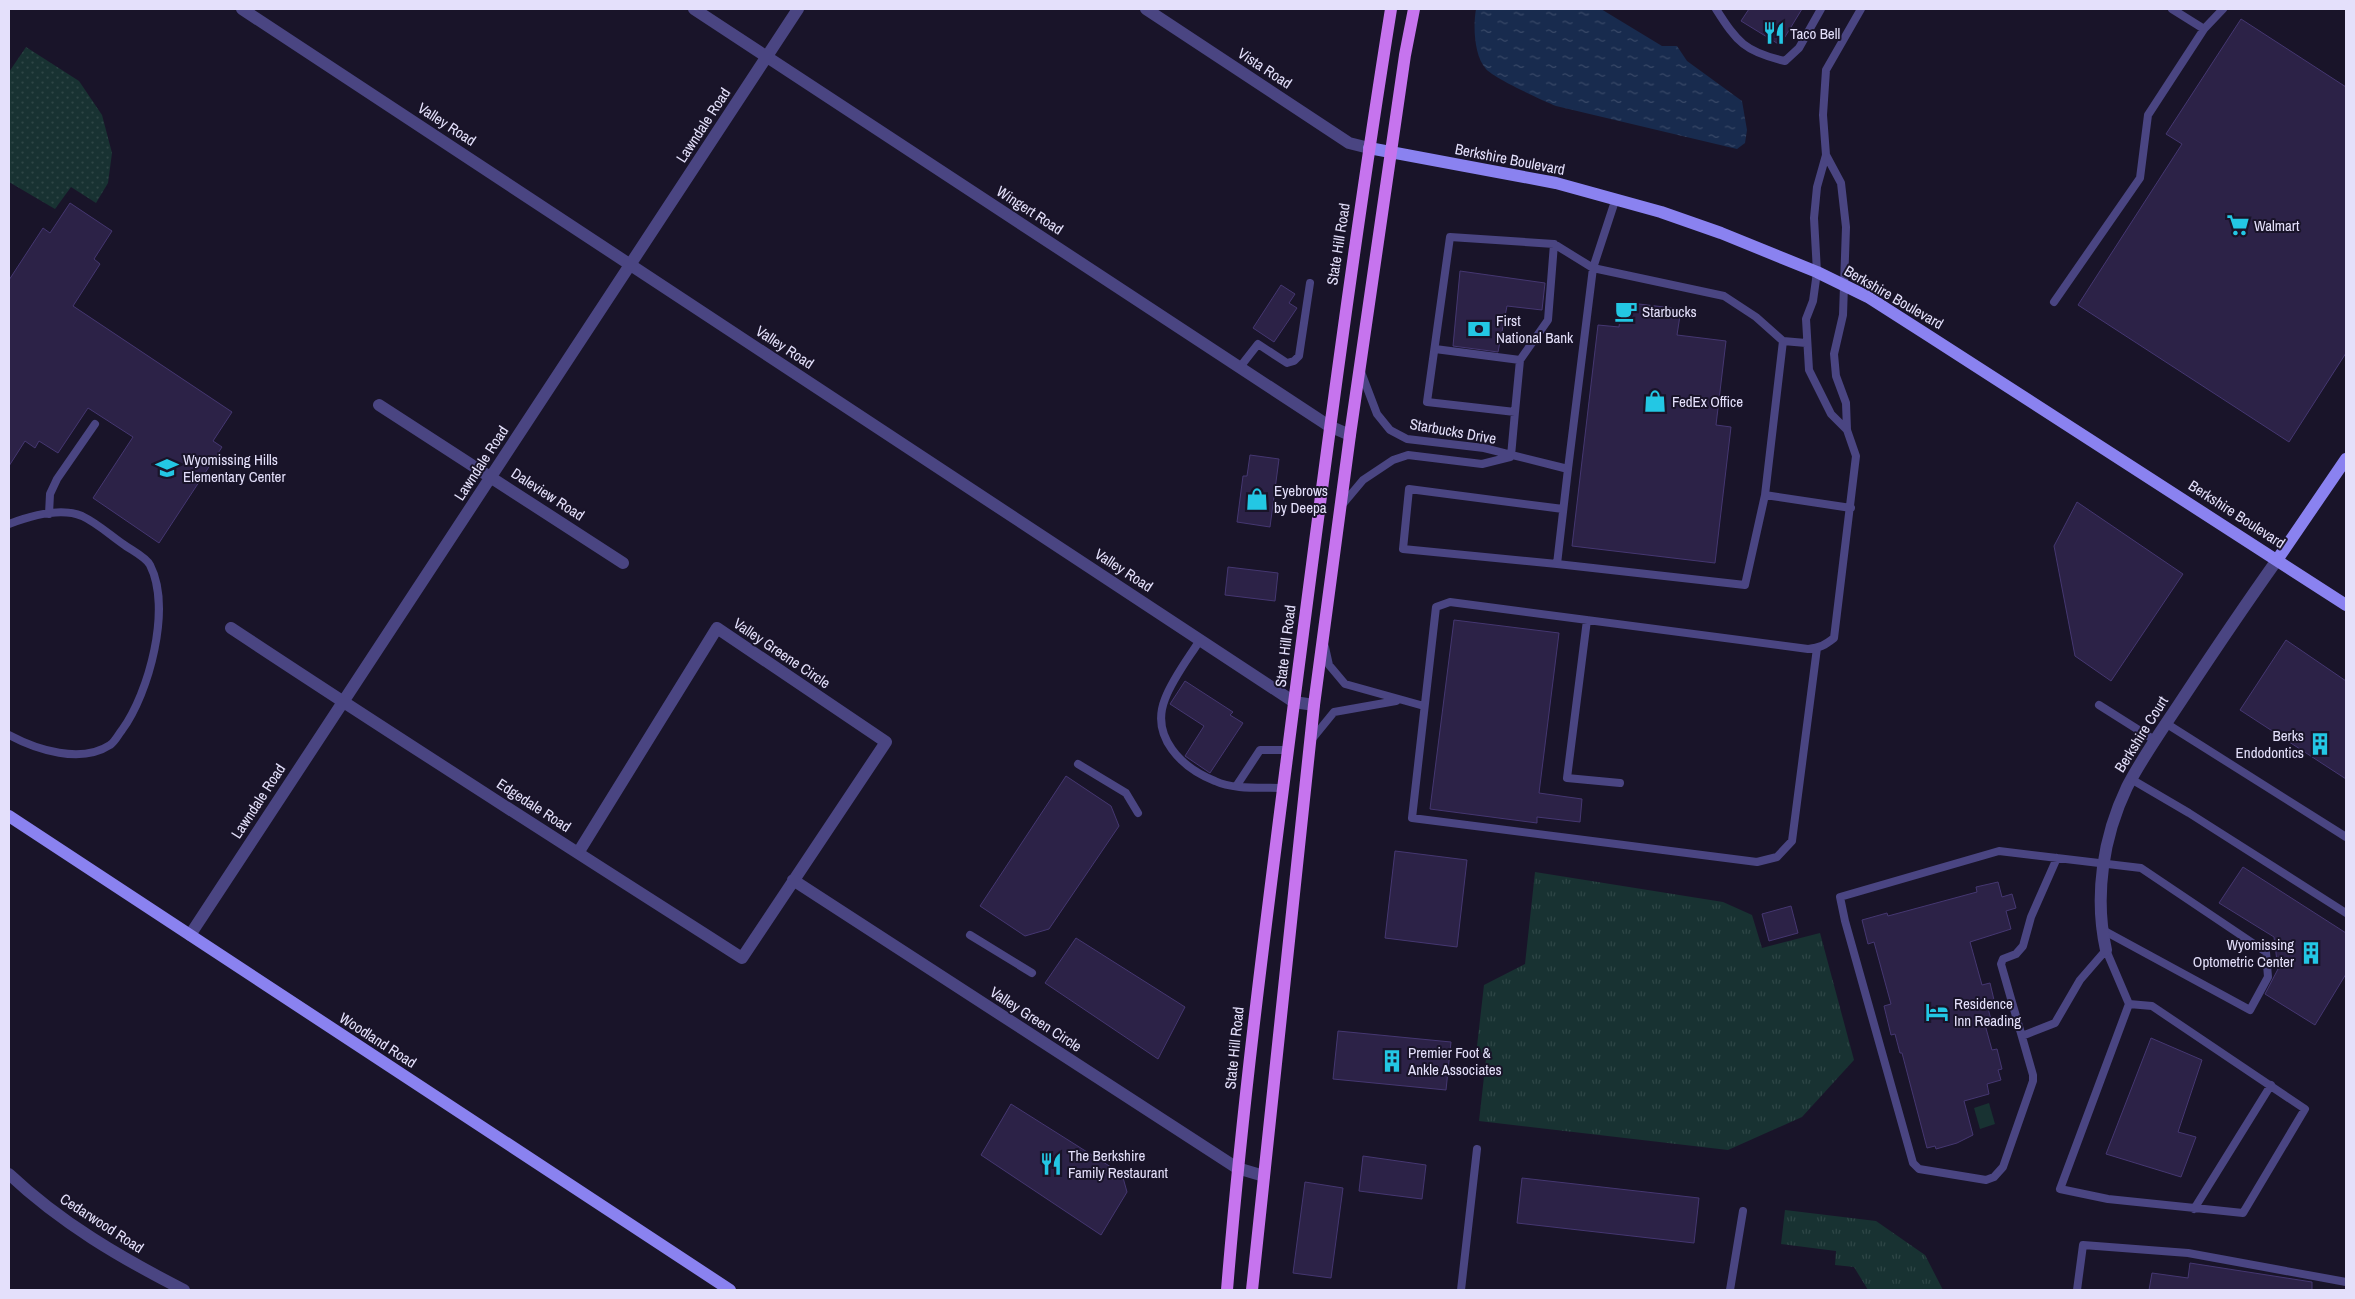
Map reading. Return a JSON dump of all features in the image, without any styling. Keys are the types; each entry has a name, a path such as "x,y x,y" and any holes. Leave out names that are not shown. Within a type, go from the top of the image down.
{"main road":[{"name":"State Hill Road","path":"1227,1290 1237,1168 1329,426 1369,148 1392,9"},
{"path":"1252,1290 1314,705 1350,435 1405,55 1414,9"},
{"name":"Berkshire Boulevard","path":"1369,148 1391,154 1512,174 1616,198 1721,233 1817,272 1868,297 2346,605"},
{"path":"2277,560 2346,459"},
{"name":"Woodland Road","path":"9,816 730,1290"}],"street":[{"name":"Valley Road","path":"242,9 1294,702 1314,705"},
{"name":"Wingert Road","path":"694,9 1329,426 1350,435"},
{"name":"Lawndale Road","path":"190,935 798,9"},
{"name":"Vista Road","path":"1146,9 1349,143 1369,148"},
{"name":"Daleview Road","path":"379,405 623,563"},
{"name":"Berkshire Court","path":"2106,950 2101,929 2100,896 2104,864 2117,810 2131,779 2230,627 2277,560"},
{"name":"Edgedale Road","path":"231,628 742,958 794,880"},
{"name":"Valley Greene Circle","path":"578,853 717,628 886,742 794,880"},
{"name":"Valley Green Circle","path":"794,880 1237,1168 1264,1176"},
{"name":"Cedarwood Road","path":"9,1174 67,1223 97,1243 184,1290"}],"lane":[{"path":"1716,9 1737,41 1764,56 1785,62 1799,48 1821,9"},
{"path":"1847,430 1831,414 1809,370 1806,319 1814,301 1817,272 1816,202 1817,187 1826,155 1823,115 1826,70 1862,9"},
{"path":"2172,9 2204,29"},
{"path":"2054,302 2140,178 2148,114 2204,29 2223,9"},
{"path":"1817,648 1792,841 1777,858 1757,862 1412,818 1436,607 1450,602 1808,649 1817,648 1821,648 1834,638 1856,456 1847,430 1846,403 1836,376 1834,354 1843,315 1846,227 1841,183 1826,155"},
{"path":"1556,564 1593,268 1616,198"},
{"path":"1514,412 1428,402 1450,237 1554,244 1593,268 1724,296 1756,317 1783,341 1806,343"},
{"path":"1554,244 1548,320 1520,360 1511,456 1568,469"},
{"path":"1240,367 1258,344 1287,362 1294,361 1299,356 1310,282"},
{"path":"1563,508 1409,490 1403,549 1745,585 1764,495 1783,341"},
{"path":"1435,349 1520,360"},
{"name":"Starbucks Drive","path":"1360,368 1377,414 1390,430 1407,439 1484,448 1511,456"},
{"path":"49,514 50,494 57,479 94,424"},
{"name":"Starbucks Drive","path":"1341,506 1364,480 1393,460 1408,455 1482,464 1511,456"},
{"path":"1764,495 1851,508"},
{"path":"9,524 21,519 68,512 83,517 149,562 158,586 152,666 133,715 112,745 91,754 72,754 46,749 9,735"},
{"path":"1587,620 1568,778 1620,783"},
{"path":"1200,640 1165,700 1162,718 1166,743 1177,757 1215,782 1283,788"},
{"path":"1323,642 1329,665 1345,684 1398,701 1424,706"},
{"path":"1311,740 1334,712 1398,701"},
{"path":"2099,705 2156,741"},
{"path":"2167,724 2346,837"},
{"path":"1236,785 1260,750 1288,750"},
{"path":"1078,764 1126,793 1138,813"},
{"path":"2131,779 2189,813 2346,913"},
{"path":"2057,858 2031,917 2023,946 2016,954 2003,959 2001,964 2034,1081 1999,1173 1986,1180 1918,1169 1913,1163 1845,921 1840,897 1993,852 2057,858 2141,868 2266,952 2268,978 2250,1010 2101,929"},
{"path":"970,934 1032,973"},
{"path":"2022,1036 2055,1023 2080,980 2106,950 2129,1004 2060,1189 2108,1199 2243,1214 2305,1108 2152,1006 2129,1004"},
{"path":"2194,1208 2271,1085"},
{"path":"1461,1290 1476,1149"},
{"path":"1730,1290 1744,1211"},
{"path":"2077,1290 2083,1245 2188,1253 2346,1282"}],"green space":[{"path":"26,47 79,81 102,115 112,153 108,183 96,203 71,187 55,209 9,182 9,72"},
{"path":"1535,872 1723,902 1752,915 1762,948 1820,933 1854,1060 1802,1117 1728,1150 1479,1121 1486,1059 1477,1046 1484,985 1525,964"},
{"path":"1989,1103 1995,1124 1980,1129 1974,1108"},
{"path":"1785,1210 1876,1221 1925,1255 1943,1290 1868,1290 1854,1267 1835,1265 1836,1251 1781,1244"}],"water":[{"path":"1476,9 1601,9 1662,46 1677,46 1687,61 1742,101 1747,130 1745,143 1737,149 1556,106 1519,89 1491,73 1482,63 1475,40"}],"building":[{"name":"Taco Bell","path":"1749,9 1802,9 1780,45 1741,21"},
{"name":"Walmart","path":"2241,19 2346,87 2346,353 2289,442 2078,305 2182,144 2166,134"},
{"path":"70,203 112,231 94,259 100,264 73,306 232,412 213,441 222,447 159,543 93,498 133,437 88,408 58,453 39,441 35,448 25,441 9,466 9,280 43,228 50,233"},
{"name":"First National Bank","path":"1460,271 1545,283 1542,310 1507,306 1498,352 1453,346"},
{"path":"1281,285 1295,294 1289,303 1297,308 1274,342 1253,328"},
{"path":"1622,302 1681,309 1677,335 1726,341 1716,425 1731,427 1715,563 1572,546 1598,325 1619,327"},
{"name":"Eyebrows by Deepa","path":"1250,455 1279,459 1270,527 1237,522 1243,476 1247,476"},
{"path":"2077,502 2183,574 2111,681 2075,656 2054,546"},
{"path":"1228,567 1278,573 1275,601 1225,595"},
{"path":"1454,620 1559,633 1539,793 1582,799 1580,822 1537,817 1537,823 1430,809"},
{"name":"Berks Endodontics","path":"2286,640 2346,681 2346,779 2240,710"},
{"path":"1185,681 1233,712 1230,715 1243,723 1210,773 1185,756 1204,726 1170,704"},
{"path":"1066,776 1111,806 1119,826 1049,929 1025,936 980,906"},
{"path":"1395,851 1467,860 1457,947 1385,938"},
{"name":"Wyomissing Optometric Center","path":"2243,867 2346,933 2346,974 2315,1025 2265,994 2278,969 2274,937 2219,903"},
{"name":"Residence Inn Reading","path":"1998,882 2002,897 2012,894 2016,908 2006,911 2011,929 1970,942 1982,985 1990,983 1994,1000 1986,1002 1991,1019 1984,1021 1992,1050 1997,1049 2002,1069 1998,1070 2001,1080 1987,1084 1989,1094 1964,1101 1973,1135 1957,1143 1936,1149 1935,1146 1927,1148 1902,1053 1900,1053 1895,1034 1891,1035 1884,1006 1891,1004 1874,942 1868,944 1862,920 1887,913 1888,916 1977,892 1976,887"},
{"path":"1791,906 1798,933 1769,941 1762,914"},
{"path":"1076,938 1185,1007 1158,1059 1045,983"},
{"name":"Premier Foot & Ankle Associates","path":"1338,1031 1451,1042 1446,1090 1333,1079"},
{"path":"2151,1038 2202,1060 2178,1132 2196,1137 2181,1177 2106,1154"},
{"name":"The Berkshire Family Restaurant","path":"1011,1104 1122,1174 1127,1192 1101,1235 981,1155"},
{"path":"1363,1156 1426,1165 1422,1199 1359,1191"},
{"path":"1522,1178 1699,1198 1694,1243 1517,1223"},
{"path":"1305,1182 1343,1188 1331,1278 1293,1273"},
{"path":"2190,1263 2312,1282 2312,1290 2149,1290 2152,1273 2188,1278"}],"place":[{"name":"Taco Bell","path":"1774,33"},
{"name":"Walmart","path":"2238,225"},
{"name":"Starbucks","path":"1626,311"},
{"name":"First National Bank","path":"1479,329"},
{"name":"FedEx Office","path":"1655,401"},
{"name":"Wyomissing Hills Elementary Center","path":"167,468"},
{"name":"Eyebrows by Deepa","path":"1257,499"},
{"name":"Berks Endodontics","path":"2320,744"},
{"name":"Wyomissing Optometric Center","path":"2311,953"},
{"name":"Residence Inn Reading","path":"1937,1012"},
{"name":"Premier Foot & Ankle Associates","path":"1392,1061"},
{"name":"The Berkshire Family Restaurant","path":"1051,1164"}]}
